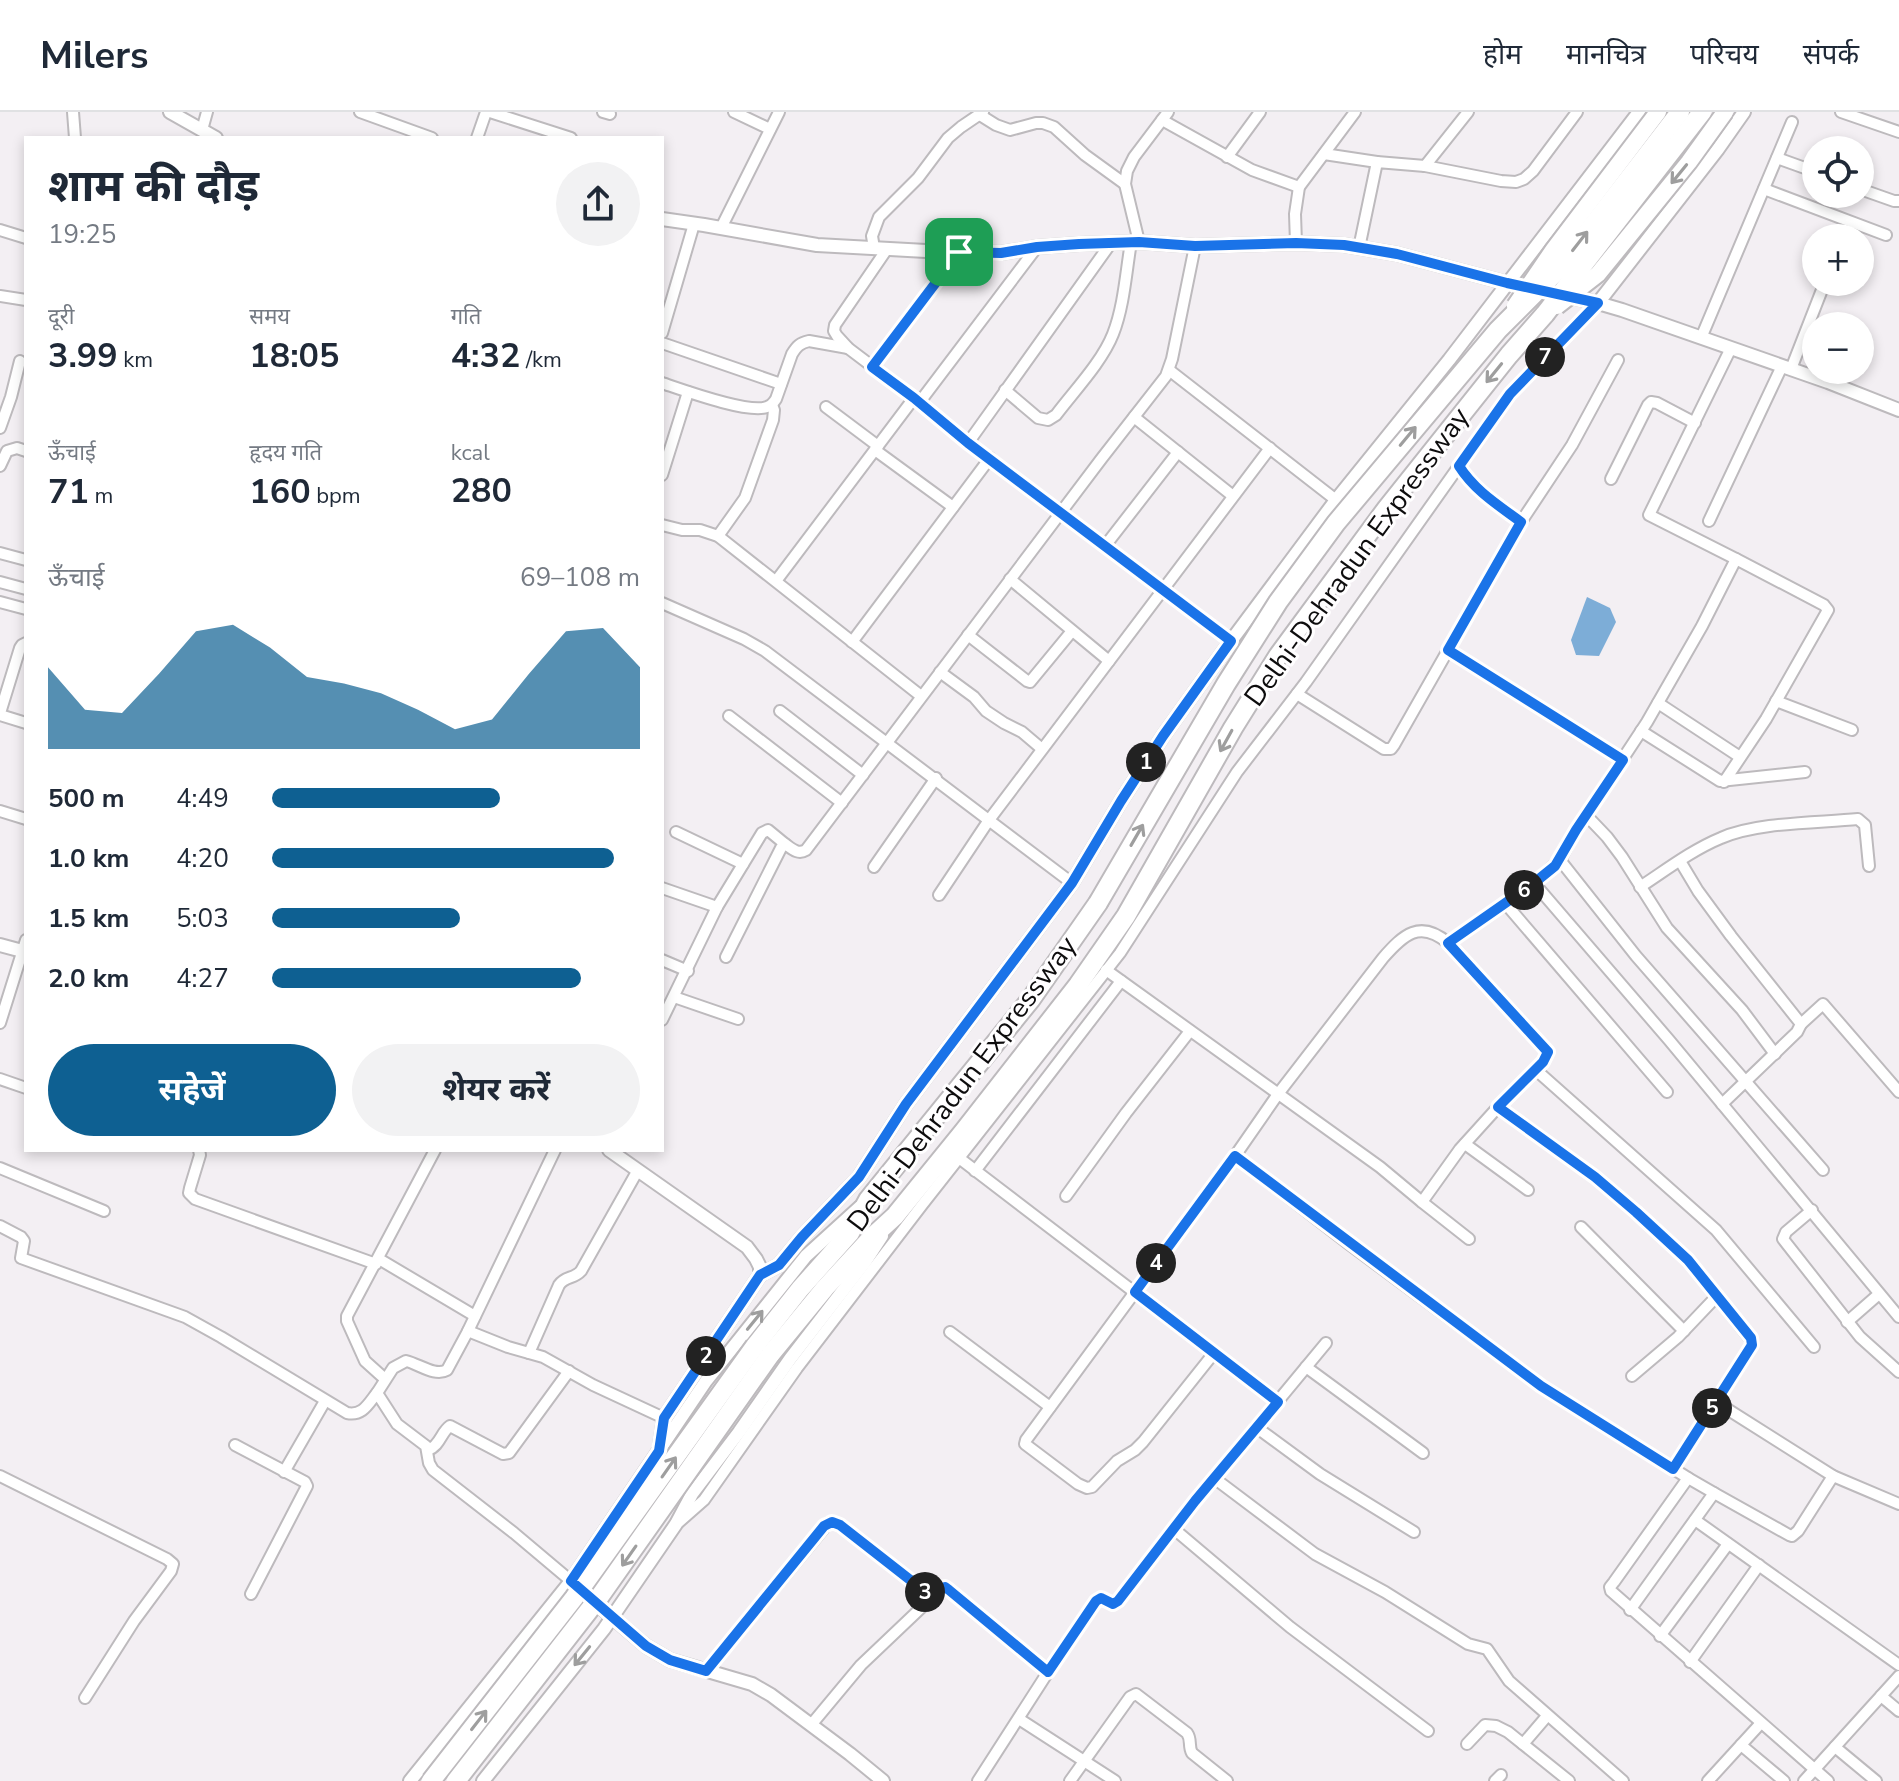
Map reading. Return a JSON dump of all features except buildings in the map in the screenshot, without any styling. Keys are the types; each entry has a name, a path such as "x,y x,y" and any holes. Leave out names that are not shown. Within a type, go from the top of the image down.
{"highway":[{"name":"Delhi-Dehradun Expressway","path":"456,1781 600,1596 800,1289 850,1233 868,1200 1031,999 1098,903 1226,684 1286,591 1351,504 1498,330 1558,270 1680,112"},
{"name":"Delhi-Dehradun Expressway","path":"431,1781 763,1350 895,1216 1078,985 1126,916 1233,728 1278,656 1387,508 1545,314 1702,112"}],"main road":[{"path":"1498,330 1554,249 1658,112"},
{"path":"1545,314 1598,274 1689,162 1725,112"}],"street":[{"path":"73,112 75,136"},
{"path":"170,112 212,136"},
{"path":"202,130 207,112"},
{"path":"360,112 426,136"},
{"path":"478,136 488,112 565,136"},
{"path":"734,112 770,129"},
{"path":"721,228 779,112"},
{"path":"1227,157 1260,112"},
{"path":"1296,243 1295,214 1299,187 1355,112"},
{"path":"1425,166 1468,112"},
{"path":"1324,154 1425,166 1516,182 1533,171 1577,112"},
{"path":"659,1451 664,1418 760,1275 779,1265 859,1177 906,1104 1072,883 1163,736 1231,641 1336,500 1440,371 1639,112"},
{"path":"676,1524 704,1500 797,1368 1106,970 1153,904 1237,772 1297,694 1510,394 1598,303 1744,112"},
{"path":"1841,112 1899,132"},
{"path":"880,248 872,236 879,217 918,178 948,138 981,113 1005,129 1019,129 1036,123 1054,127 1085,155 1125,184"},
{"path":"1005,390 1038,418 1048,420 1056,415 1091,369 1113,334 1135,242 1125,184 1127,171 1165,116 1227,157 1299,187"},
{"path":"1701,338 1792,122"},
{"path":"1777,158 1802,167"},
{"path":"1359,248 1377,162"},
{"path":"1764,189 1886,235"},
{"path":"1874,194 1899,201"},
{"path":"664,219 817,245 959,252 1001,253 1037,247 1135,242 1195,246 1344,245 1397,254 1598,303 1899,410"},
{"path":"664,326 694,224"},
{"path":"0,230 24,237"},
{"path":"968,443 1111,243"},
{"path":"664,1016 717,907 762,833 766,829 796,851 806,850 1166,376 1195,246"},
{"path":"776,581 876,448 917,401 1037,247"},
{"path":"880,248 835,325 837,336 968,443 1231,641"},
{"path":"872,367 959,252"},
{"path":"0,296 24,300"},
{"path":"1709,521 1819,296"},
{"path":"664,386 750,407 766,408 776,399 792,354 802,342 848,348"},
{"path":"664,344 781,384"},
{"path":"1724,782 1776,701 1828,610 1824,605 1649,515 1731,348"},
{"path":"1297,694 1388,750 1394,745 1521,522 1572,445 1618,360"},
{"path":"0,428 20,361"},
{"path":"1169,370 1336,500"},
{"path":"664,469 688,392"},
{"path":"1611,479 1648,405 1657,403 1695,423"},
{"path":"718,536 745,498 773,420 772,405"},
{"path":"826,407 953,507"},
{"path":"1134,417 1233,496"},
{"path":"0,443 24,451"},
{"path":"939,895 989,820 1270,448"},
{"path":"0,466 7,451 12,449"},
{"path":"1105,546 1178,452"},
{"path":"852,642 990,458"},
{"path":"1459,466 1485,496 1521,522"},
{"path":"664,526 700,530 718,536 921,696"},
{"path":"0,553 24,559"},
{"path":"1448,943 1534,883 1560,860 1658,703 1736,559"},
{"path":"1010,579 1109,661"},
{"path":"0,582 24,588"},
{"path":"0,602 24,608"},
{"path":"664,604 765,651 1072,883"},
{"path":"968,635 1030,682 1072,631"},
{"path":"24,644 20,648 0,714 24,722"},
{"path":"1448,650 1623,760"},
{"path":"940,672 986,711 1022,732 1042,749"},
{"path":"12,674 24,677"},
{"path":"1776,701 1852,730"},
{"path":"1658,703 1740,757"},
{"path":"780,711 863,775"},
{"path":"729,716 842,803"},
{"path":"1641,731 1724,782 1805,772"},
{"path":"874,867 936,778"},
{"path":"0,811 24,818"},
{"path":"1586,815 1607,837 1667,928 1742,1010 1775,1054"},
{"path":"1640,887 1719,838 1744,830 1858,819 1865,825 1869,866"},
{"path":"676,832 743,864"},
{"path":"726,957 785,844"},
{"path":"1560,860 1636,956 1823,1170"},
{"path":"1680,861 1731,936 1801,1024"},
{"path":"1534,883 1899,1317"},
{"path":"664,889 717,907"},
{"path":"1505,903 1667,1092"},
{"path":"1214,1353 1143,1442 1117,1461 1092,1487 1078,1484 1025,1444 1278,1094 1392,947 1420,930 1436,934 1448,943 1548,1052 1547,1058 1465,1144 1422,1202"},
{"path":"0,945 24,948"},
{"path":"0,1023 24,951"},
{"path":"664,961 688,971"},
{"path":"1106,970 1380,1167 1469,1239"},
{"path":"975,1171 1121,981"},
{"path":"674,997 738,1019"},
{"path":"1722,1104 1823,1004 1899,1092"},
{"path":"1066,1196 1190,1031"},
{"path":"1536,1070 1716,1230 1814,1347"},
{"path":"0,1079 24,1087"},
{"path":"1498,1107 1595,1177 1636,1212 1688,1260 1752,1341 1750,1349 1673,1469"},
{"path":"1465,1144 1528,1190"},
{"path":"199,1152 189,1193 195,1199 377,1262 475,1316"},
{"path":"385,1379 365,1361 347,1321 349,1311 434,1152"},
{"path":"0,1226 24,1241 21,1258 185,1317 325,1401 353,1414 365,1409 393,1368 406,1361 438,1374 447,1370 554,1152"},
{"path":"612,1152 747,1247 760,1267 760,1275"},
{"path":"1235,1156 1541,1386 1673,1469 1789,1535 1798,1531 1833,1476"},
{"path":"959,1158 1278,1402"},
{"path":"0,1168 104,1211"},
{"path":"529,1353 559,1285 581,1271 638,1170"},
{"path":"410,1781 571,1581 706,1381 806,1256 868,1200"},
{"path":"1812,1210 1786,1232 1783,1239 1860,1337 1899,1372"},
{"path":"483,1781 612,1618 676,1524 692,1494 865,1262 895,1216"},
{"path":"1581,1227 1684,1331"},
{"path":"1847,1322 1879,1294"},
{"path":"1632,1376 1684,1331 1717,1296"},
{"path":"468,1331 557,1363 664,1418"},
{"path":"950,1332 1050,1407"},
{"path":"978,1781 1096,1601 1101,1598 1113,1604 1118,1601 1214,1478 1326,1343"},
{"path":"1306,1367 1423,1453"},
{"path":"428,1450 437,1444 450,1426 503,1454 509,1453 569,1371"},
{"path":"377,1393 397,1424 426,1446 433,1470 514,1533 646,1646 670,1660 752,1684 771,1695 883,1781"},
{"path":"284,1472 325,1401"},
{"path":"1716,1402 1833,1476 1899,1504"},
{"path":"1256,1427 1320,1474 1414,1532"},
{"path":"235,1445 305,1482 307,1488 251,1594"},
{"path":"0,1476 173,1564 85,1698"},
{"path":"1214,1478 1315,1554 1385,1592 1468,1644 1487,1649 1509,1681 1623,1781"},
{"path":"1688,1478 1610,1587 1614,1596 1828,1781"},
{"path":"1630,1610 1714,1493"},
{"path":"1695,1520 1899,1665"},
{"path":"706,1671 828,1523 840,1525 932,1597"},
{"path":"1174,1529 1290,1627 1428,1731"},
{"path":"1660,1636 1728,1544"},
{"path":"1690,1662 1759,1565"},
{"path":"811,1725 861,1665 945,1587 1048,1672"},
{"path":"1804,1781 1899,1676"},
{"path":"1070,1781 1130,1697 1136,1694 1187,1733 1192,1753 1227,1781"},
{"path":"1881,1696 1899,1711"},
{"path":"1523,1744 1547,1716"},
{"path":"1019,1719 1115,1781"},
{"path":"1708,1781 1761,1723"},
{"path":"1467,1744 1485,1725 1490,1724 1508,1732 1569,1781"},
{"path":"1741,1745 1784,1781"},
{"path":"1835,1747 1876,1781"}],"water":[{"path":"1587,597 1610,608 1616,622 1599,656 1576,655 1571,640"}],"route":[{"path":"1139,242 1195,246 1344,245 1397,254 1598,303 1510,394 1459,466 1485,496 1521,522 1448,650 1623,760 1555,866 1448,943 1548,1052 1547,1058 1498,1107 1595,1177 1688,1260 1751,1338 1752,1345 1673,1469 1541,1386 1235,1156 1135,1292 1278,1402 1195,1501 1118,1601 1113,1604 1101,1598 1096,1601 1048,1672 945,1587 932,1597 832,1522 824,1526 706,1671 670,1660 646,1646 571,1581 659,1451 664,1418 760,1275 779,1265 859,1177 906,1104 1072,883 1163,736 1231,641 872,367 959,252 1001,253 1037,247 1139,242"}]}
